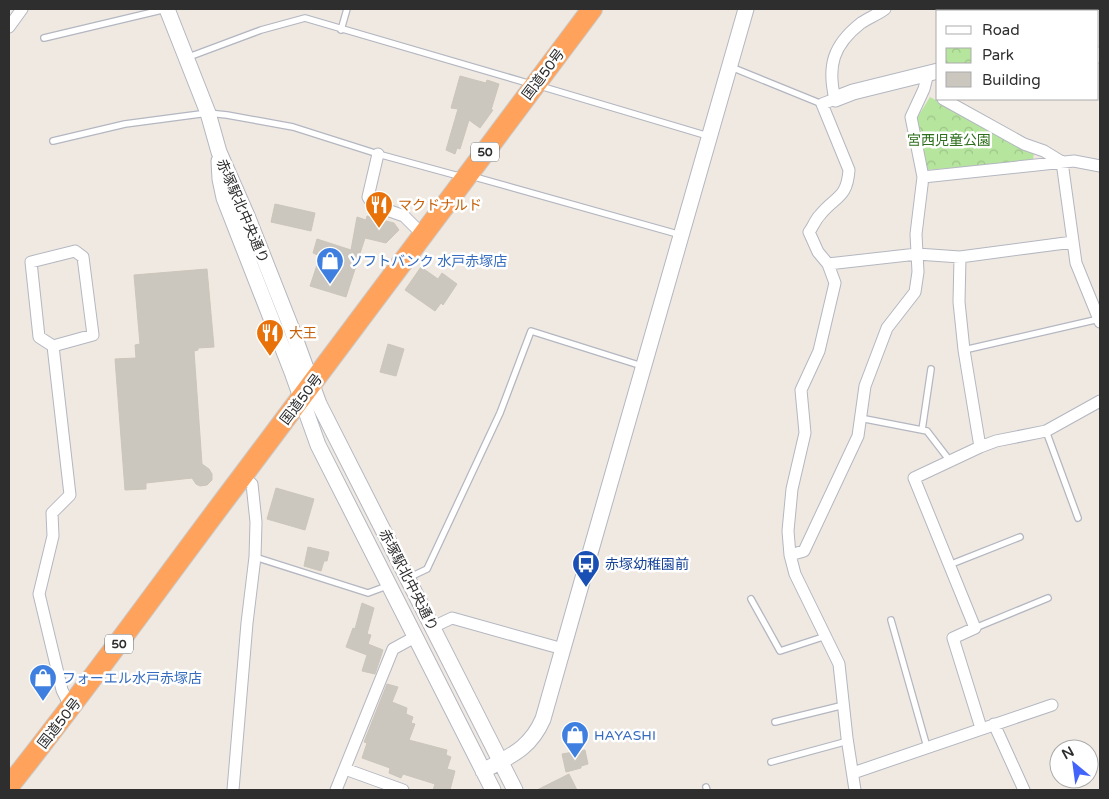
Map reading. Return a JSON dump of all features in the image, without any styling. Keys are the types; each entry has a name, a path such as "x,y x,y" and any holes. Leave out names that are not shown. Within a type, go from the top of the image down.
{"highway":[{"name":"国道50号","path":"9,786 71,708 592,9"}],"street":[{"path":"9,27 22,9"},
{"name":"赤塚駅北中央通り","path":"166,9 208,113 219,152 220,179 224,198 306,392 318,445 493,790"},
{"path":"483,771 524,748 537,732 543,719 642,366 746,9"},
{"path":"855,790 839,664 795,574 790,555 788,531 792,489 805,433 801,390 819,351 835,283 828,264 818,252 809,232 820,215 843,194 848,181 849,170 829,102 832,83 832,62 844,40 862,23 885,9"},
{"path":"829,102 853,92 933,72"},
{"path":"790,555 804,551 858,436 865,386 887,328 915,292 918,272 916,234 923,177 911,117 933,72"},
{"path":"924,88 936,95"},
{"path":"945,100 1024,144 1044,151 1062,162"},
{"path":"378,154 368,197 373,205 404,216 423,236"},
{"path":"923,177 1074,161 1100,166"},
{"path":"1062,162 1076,263 1099,315"},
{"path":"828,264 917,254 960,257 1073,242"},
{"path":"74,251 82,257 93,335 53,346 39,337 31,262 74,251"},
{"path":"960,257 958,302 980,447"},
{"path":"53,346 70,495 52,513 53,536 39,594 62,690 71,708"},
{"name":"赤塚駅北中央通り","path":"306,392 327,421 515,790"},
{"path":"981,728 953,638 975,628 914,478 996,441 1046,431 1100,401"},
{"path":"233,790 247,623 255,557 256,522 252,484 242,477"},
{"path":"389,585 408,578"},
{"path":"433,627 452,618 563,649"},
{"path":"336,790 393,649 415,637"},
{"path":"853,773 1052,705"},
{"path":"994,724 1024,790"},
{"path":"345,769 404,790"}],"lane":[{"path":"44,38 166,9"},
{"path":"341,30 348,9"},
{"path":"186,58 261,30 305,18 710,136"},
{"path":"730,66 829,102"},
{"path":"53,141 125,124 208,113 227,115 293,127 455,176 468,175 681,235"},
{"path":"964,350 1099,315"},
{"path":"408,578 427,569 500,414 531,331 642,366"},
{"path":"922,430 931,369"},
{"path":"860,418 927,431 950,461"},
{"path":"1046,431 1078,518"},
{"path":"949,565 1020,537"},
{"path":"255,557 368,593 389,585"},
{"path":"975,628 1048,598"},
{"path":"751,599 780,652 826,636"},
{"path":"891,620 927,748"},
{"path":"775,722 844,705"},
{"path":"771,762 848,741"}],"green space":[{"name":"宮西児童公園","path":"930,97 1025,149 1034,151 1033,161 926,170 917,118"}],"building":[{"path":"460,76 486,83 487,80 499,84 491,110 493,110 480,128 469,120 460,149 457,148 455,154 446,150 458,109 451,108"},
{"path":"275,204 315,213 311,231 271,222"},
{"path":"367,216 394,223 399,230 386,243 365,238 346,297 310,286 320,256 313,253 317,239 351,250 357,217 366,220"},
{"path":"421,267 438,279 442,273 457,284 443,305 441,303 435,311 405,290"},
{"path":"207,269 214,347 198,348 198,350 194,351 202,464 209,469 212,474 212,480 207,485 200,486 192,478 146,483 146,489 125,490 115,359 136,358 135,345 140,344 134,275"},
{"path":"388,344 404,349 396,376 380,372"},
{"path":"276,488 314,499 305,530 267,519"},
{"path":"308,547 329,552 327,561 324,561 321,571 304,566"},
{"path":"362,603 374,608 367,634 371,635 368,644 383,650 375,674 362,671 367,655 346,647 353,628 355,629"},
{"path":"387,684 398,687 392,702 407,708 406,714 413,717 411,723 415,724 409,740 447,750 446,755 451,757 447,769 455,771 450,790 433,790 435,784 403,774 401,778 389,773 390,768 362,758 367,743 364,742"},
{"name":"HAYASHI","path":"585,750 588,764 566,772 562,754"},
{"path":"569,774 577,790 537,790"}],"place":[{"name":"マクドナルド","path":"379,229"},
{"name":"ソフトバンク 水戸赤塚店","path":"330,285"},
{"name":"大王","path":"270,357"},
{"name":"赤塚幼稚園前","path":"586,588"},
{"name":"フォーエル水戸赤塚店","path":"43,702"},
{"name":"HAYASHI","path":"575,759"}]}
